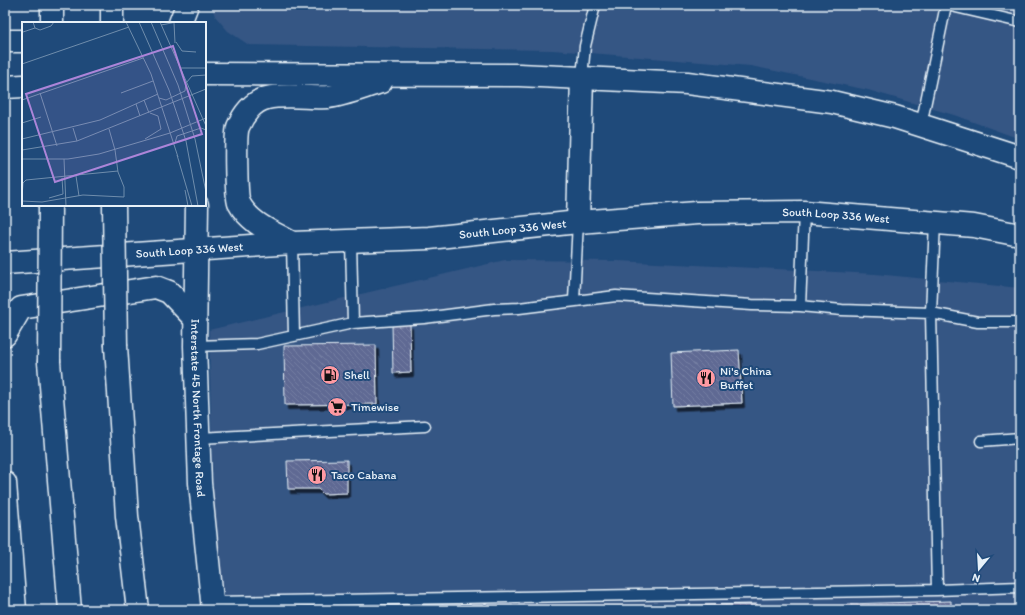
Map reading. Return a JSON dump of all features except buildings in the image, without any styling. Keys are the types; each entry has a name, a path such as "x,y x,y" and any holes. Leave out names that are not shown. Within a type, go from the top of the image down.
{"main road":[{"path":"52,5 52,22"},
{"path":"112,5 112,22"},
{"path":"180,22 187,5"},
{"path":"197,5 197,22"},
{"path":"5,41 22,41"},
{"path":"206,74 582,77 687,83 832,102 895,117 1020,157"},
{"path":"292,243 258,225 246,213 239,202 236,189 237,129 244,115 253,105 266,98 329,97 405,75"},
{"path":"578,222 582,77"},
{"path":"5,88 22,86"},
{"path":"50,206 49,362 70,610"},
{"path":"114,206 116,346 127,516 138,610"},
{"name":"Interstate 45 North Frontage Road","path":"197,206 194,318 198,438 200,483 213,606"},
{"name":"South Loop 336 West","path":"5,263 292,243 429,238 578,222 698,213 804,212 974,226 1020,235"},
{"path":"5,335 8,327 21,308 156,287 169,292 194,318"},
{"path":"5,483 14,610"}],"lane":[{"path":"582,77 585,46 595,5"},
{"path":"921,125 946,5 969,8 1020,22"},
{"path":"800,306 804,212"},
{"path":"574,300 578,222"},
{"path":"935,222 931,313 937,590"},
{"path":"351,242 354,323"},
{"path":"292,243 294,336"},
{"path":"195,346 257,344 354,323 424,318 616,296 752,305 800,306 842,310 931,313 978,322 1020,322"},
{"path":"198,438 425,426"},
{"path":"981,441 1020,438"},
{"path":"213,606 1020,588"}],"shaded area":[{"path":"211,5 1020,5 1020,139 954,115 868,90 751,66 553,50 249,45 228,31 215,16"},
{"path":"505,260 617,261 875,274 1020,288 1020,610 222,610 214,536 209,330"}],"place":[{"name":"Shell","path":"330,375"},
{"name":"Ni's China Buffet","path":"706,378"},
{"name":"Timewise","path":"337,407"},
{"name":"Taco Cabana","path":"317,475"}]}
